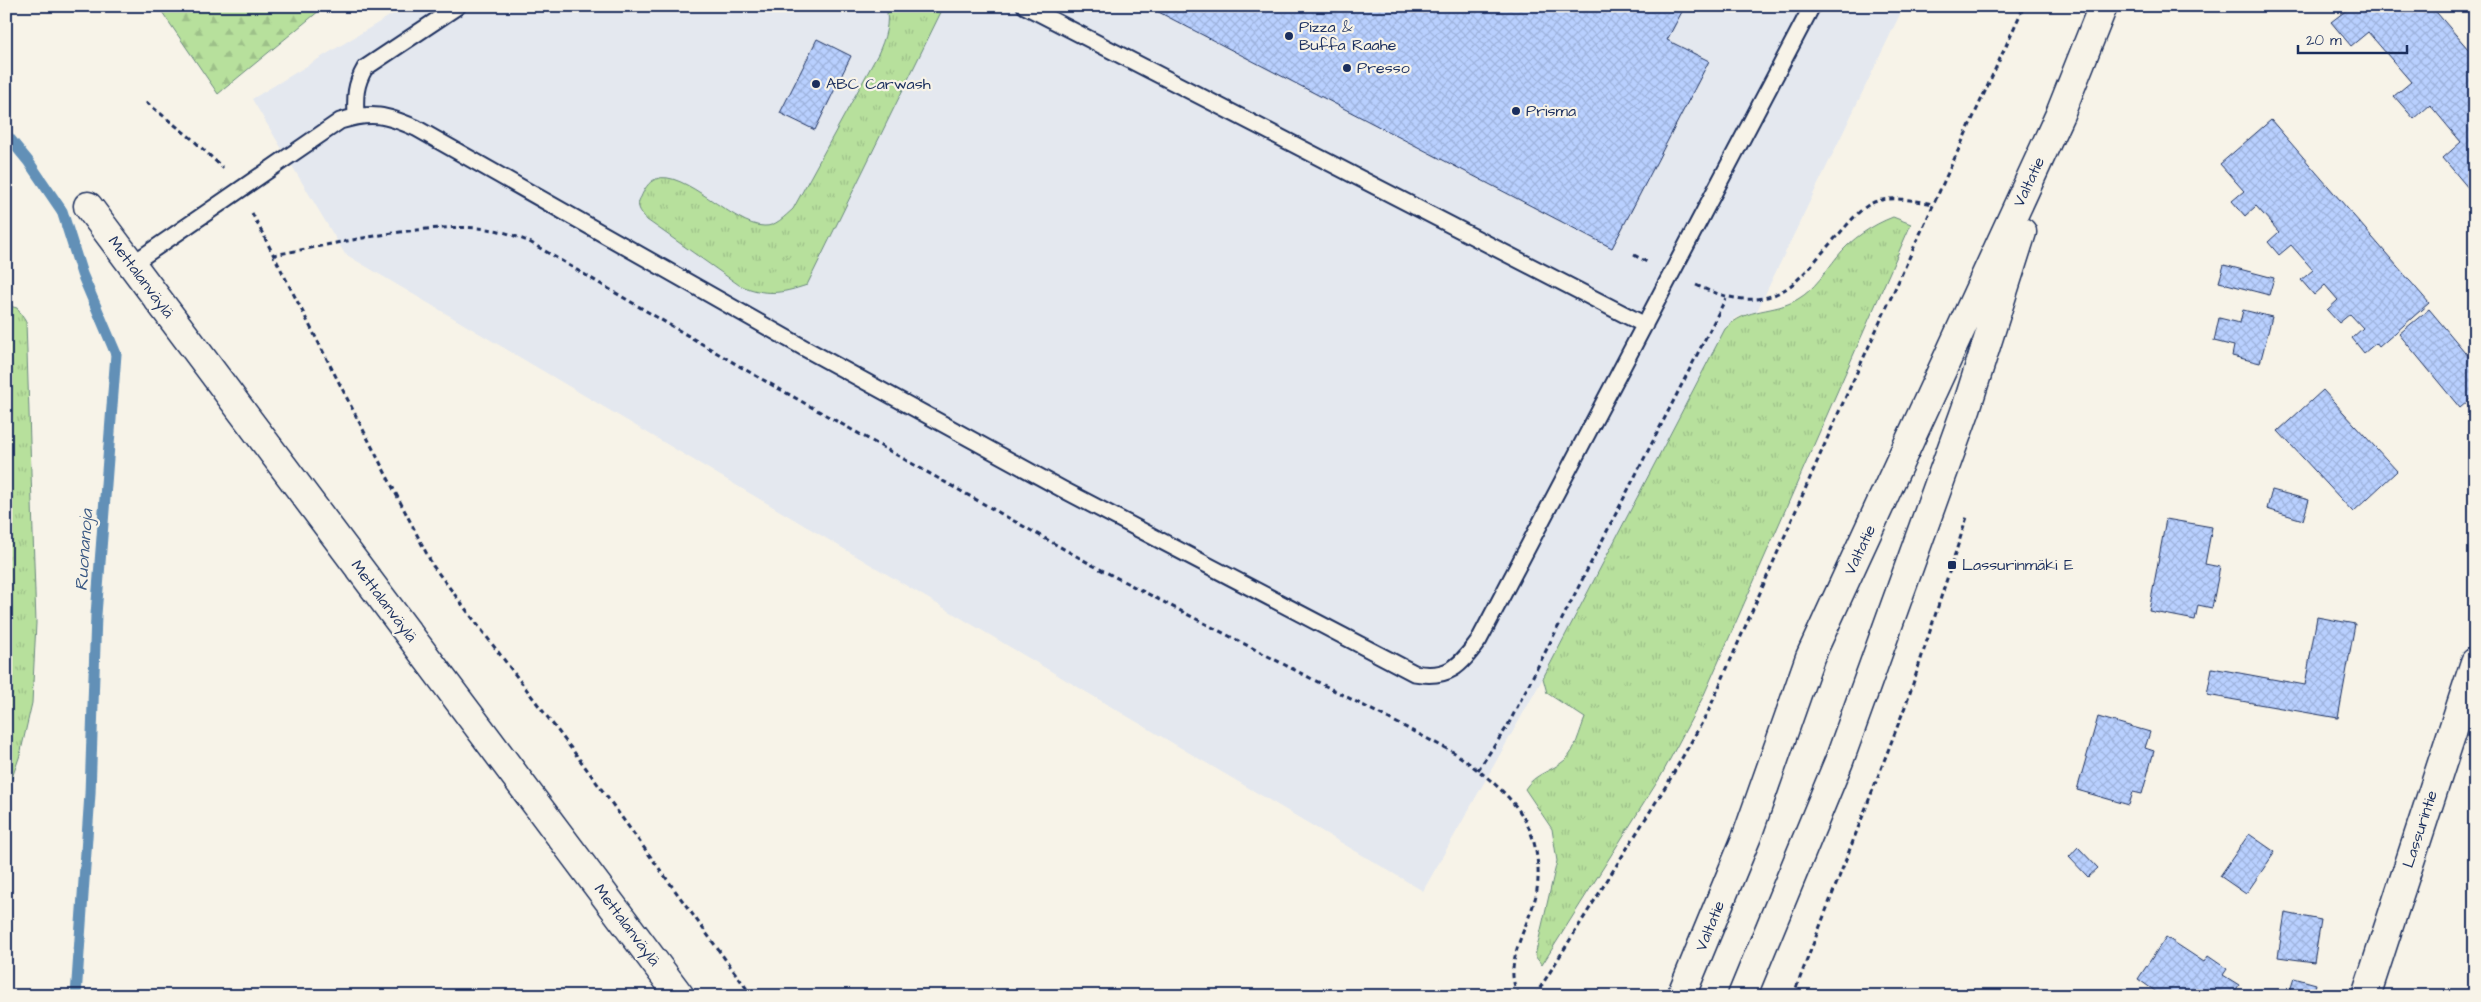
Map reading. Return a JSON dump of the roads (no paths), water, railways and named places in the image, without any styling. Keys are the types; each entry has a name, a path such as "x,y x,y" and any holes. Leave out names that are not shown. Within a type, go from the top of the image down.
{"main road":[{"name":"Valtatie","path":"1681,996 1747,836 1810,658 2060,114 2103,6"},
{"name":"Valtatie","path":"1742,996 1839,761 1956,437 2060,114"},
{"name":"Mettalanväylä","path":"88,206 680,996"},
{"name":"Lassurintie","path":"2366,996 2470,692 2475,662"}],"lane":[{"path":"356,116 355,96 357,82 364,68 458,6"},
{"path":"1025,6 1645,325"},
{"path":"132,264 340,121 370,114 389,117 416,128 806,349 1062,489 1414,673 1430,676 1455,668 1480,640 1812,6"}],"waterway":[{"name":"Ruonanoja","path":"6,134 28,161 62,211 82,274 116,354 96,615 90,794 76,996"}],"place":[{"name":"Pizza & Buffa Raahe","path":"1289,36"},
{"name":"Presso","path":"1347,68"},
{"name":"ABC Carwash","path":"816,84"},
{"name":"Prisma","path":"1516,111"},
{"name":"Lassurinmäki E","path":"1952,565"}]}
